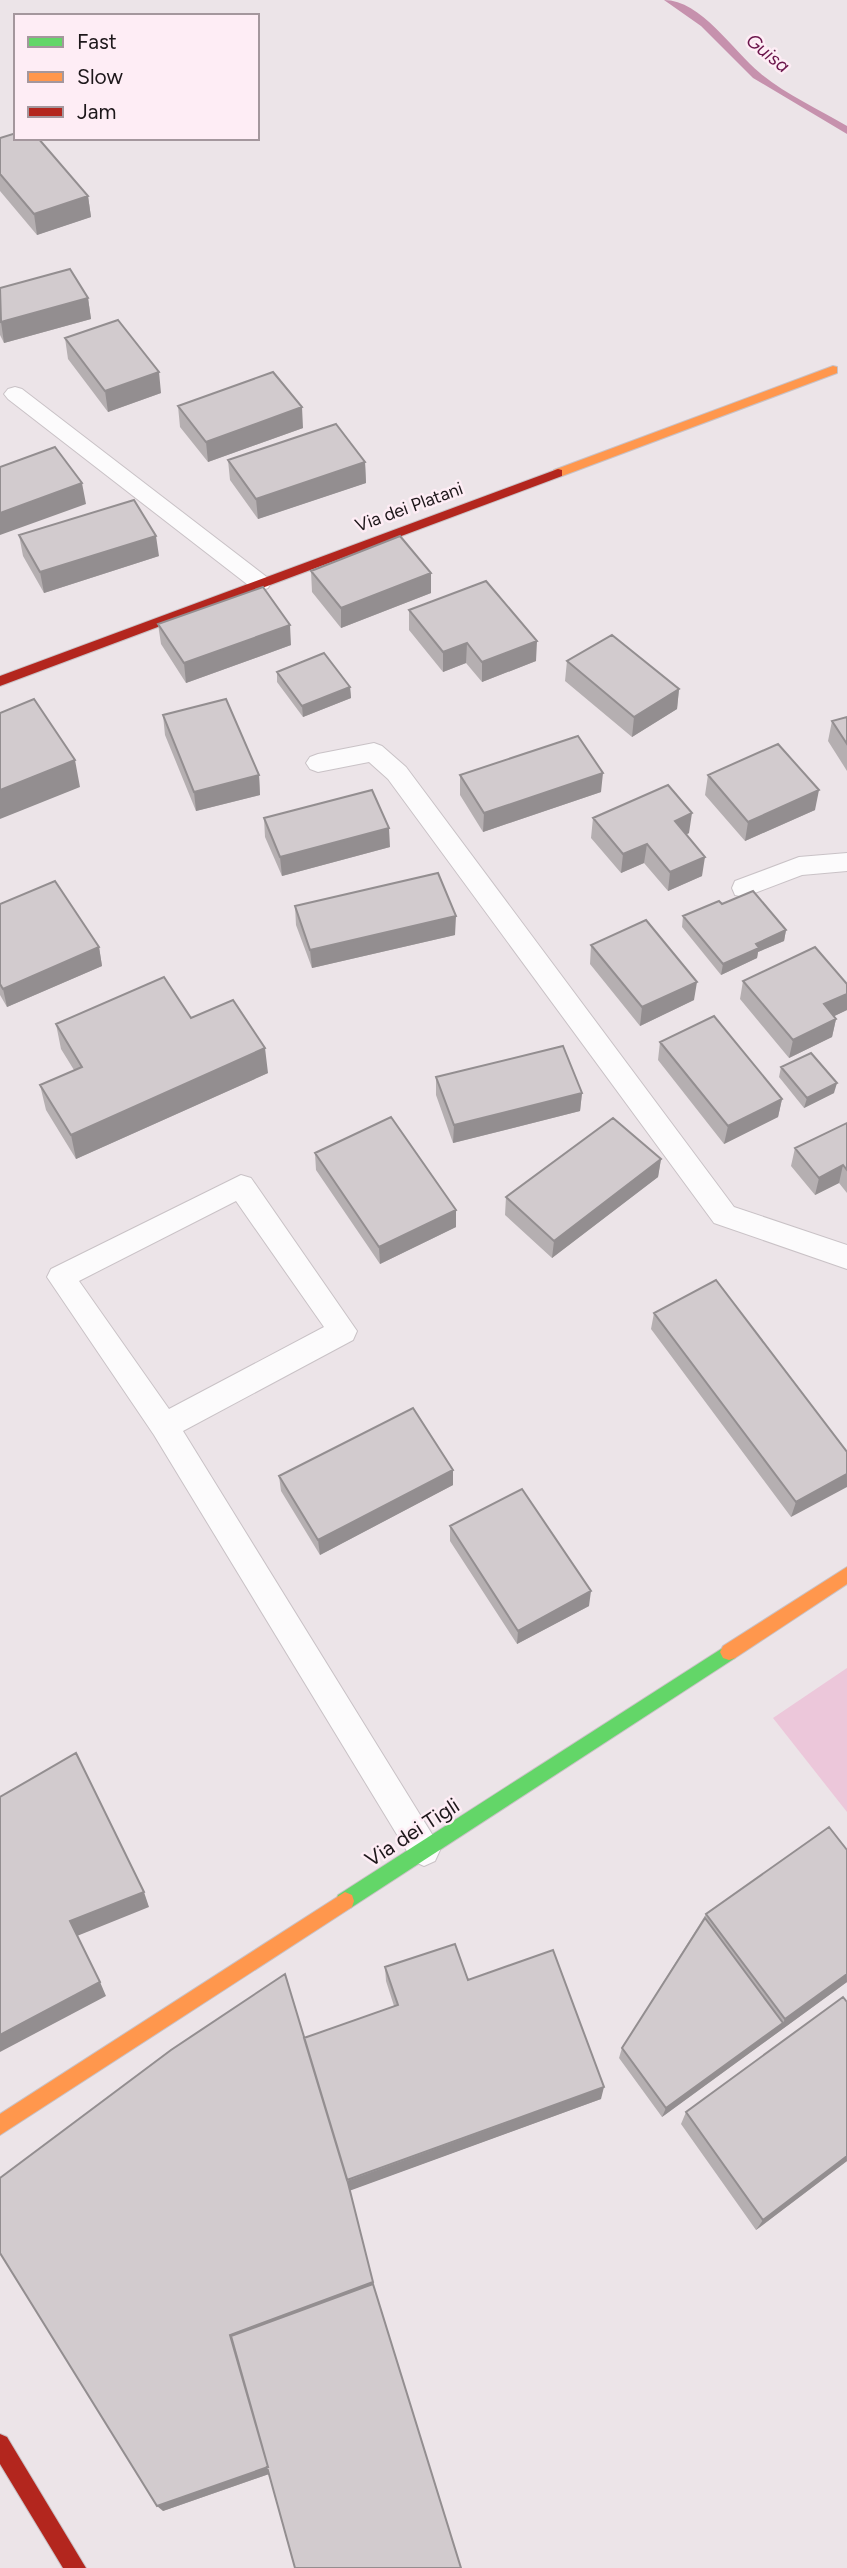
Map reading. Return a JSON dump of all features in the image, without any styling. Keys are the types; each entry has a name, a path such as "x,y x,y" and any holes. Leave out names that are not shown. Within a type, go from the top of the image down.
{"street":[{"name":"Via dei Platani","path":"0,681 832,370"},
{"name":"Via dei Tigli","path":"0,2125 847,1575"},
{"path":"0,2444 75,2568"}],"lane":[{"path":"15,394 260,583"},
{"path":"318,763 374,752 397,773 724,1215 847,1257"},
{"path":"744,888 799,866 847,862"},
{"path":"164,1426 343,1331 241,1186 61,1277 164,1426 424,1850"}],"shaded area":[{"path":"847,1668 847,1812 773,1718"}],"building":[{"path":"14,134 14,140 40,140 88,196 34,214 0,174 0,138"},
{"path":"70,269 88,298 1,322 0,288"},
{"path":"118,320 159,372 105,391 65,338"},
{"path":"273,372 302,407 206,442 178,406"},
{"path":"336,424 365,462 256,499 228,460"},
{"path":"55,447 82,483 0,513 0,467"},
{"path":"134,500 156,536 40,572 19,535"},
{"path":"400,536 431,573 341,608 311,571"},
{"path":"486,581 537,641 482,662 467,643 443,652 409,610"},
{"path":"263,587 290,625 184,663 158,624"},
{"path":"612,635 679,689 634,717 567,661"},
{"path":"324,653 350,687 302,706 277,672"},
{"path":"34,699 75,760 0,790 0,713"},
{"path":"226,699 259,775 194,792 163,715"},
{"path":"847,717 847,744 832,721"},
{"path":"578,736 603,773 484,813 460,775"},
{"path":"778,744 819,790 748,822 708,775"},
{"path":"668,785 692,813 675,821 705,857 670,872 647,844 623,854 593,818"},
{"path":"372,790 389,828 280,857 264,818"},
{"path":"438,873 456,916 310,950 295,906"},
{"path":"55,881 99,947 3,989 0,984 0,904"},
{"path":"753,891 786,930 756,944 759,948 723,964 683,916"},
{"path":"646,920 697,982 642,1007 591,945"},
{"path":"815,947 847,984 847,994 824,1004 836,1019 793,1040 743,981"},
{"path":"164,977 191,1018 233,1000 265,1048 71,1135 40,1085 82,1067 56,1024"},
{"path":"714,1016 782,1099 728,1126 660,1042"},
{"path":"563,1046 582,1093 454,1125 436,1077"},
{"path":"811,1053 837,1083 807,1098 781,1067"},
{"path":"391,1117 456,1210 379,1247 315,1153"},
{"path":"613,1118 661,1159 554,1241 506,1197"},
{"path":"847,1123 847,1170 843,1165 819,1178 795,1148"},
{"path":"716,1280 847,1452 847,1474 796,1502 654,1313"},
{"path":"413,1408 453,1470 318,1540 279,1476"},
{"path":"522,1489 591,1591 518,1631 450,1526"},
{"path":"76,1753 144,1892 70,1921 100,1982 0,2035 0,1797"},
{"path":"829,1827 847,1850 847,1974 785,2019 706,1914"},
{"path":"705,1918 783,2023 666,2108 622,2048"},
{"path":"455,1944 468,1980 553,1950 604,2087 347,2180 304,2038 398,2005 385,1967"},
{"path":"285,1974 347,2179 373,2282 230,2335 268,2467 157,2506 0,2253 0,2178 171,2050"},
{"path":"843,1997 847,2002 847,2156 763,2220 686,2112"},
{"path":"373,2284 461,2568 295,2568 231,2336"}],"waterway":[{"name":"Guisa","path":"669,0 705,24 757,76 847,131"}],"traffic: fast":[{"path":"345,1901 729,1652"}],"traffic: slow":[{"path":"558,473 833,370"},
{"path":"729,1652 847,1575"},
{"path":"0,2125 345,1901"}],"traffic: jam":[{"path":"0,681 558,473"},
{"path":"0,2444 75,2568"}]}
